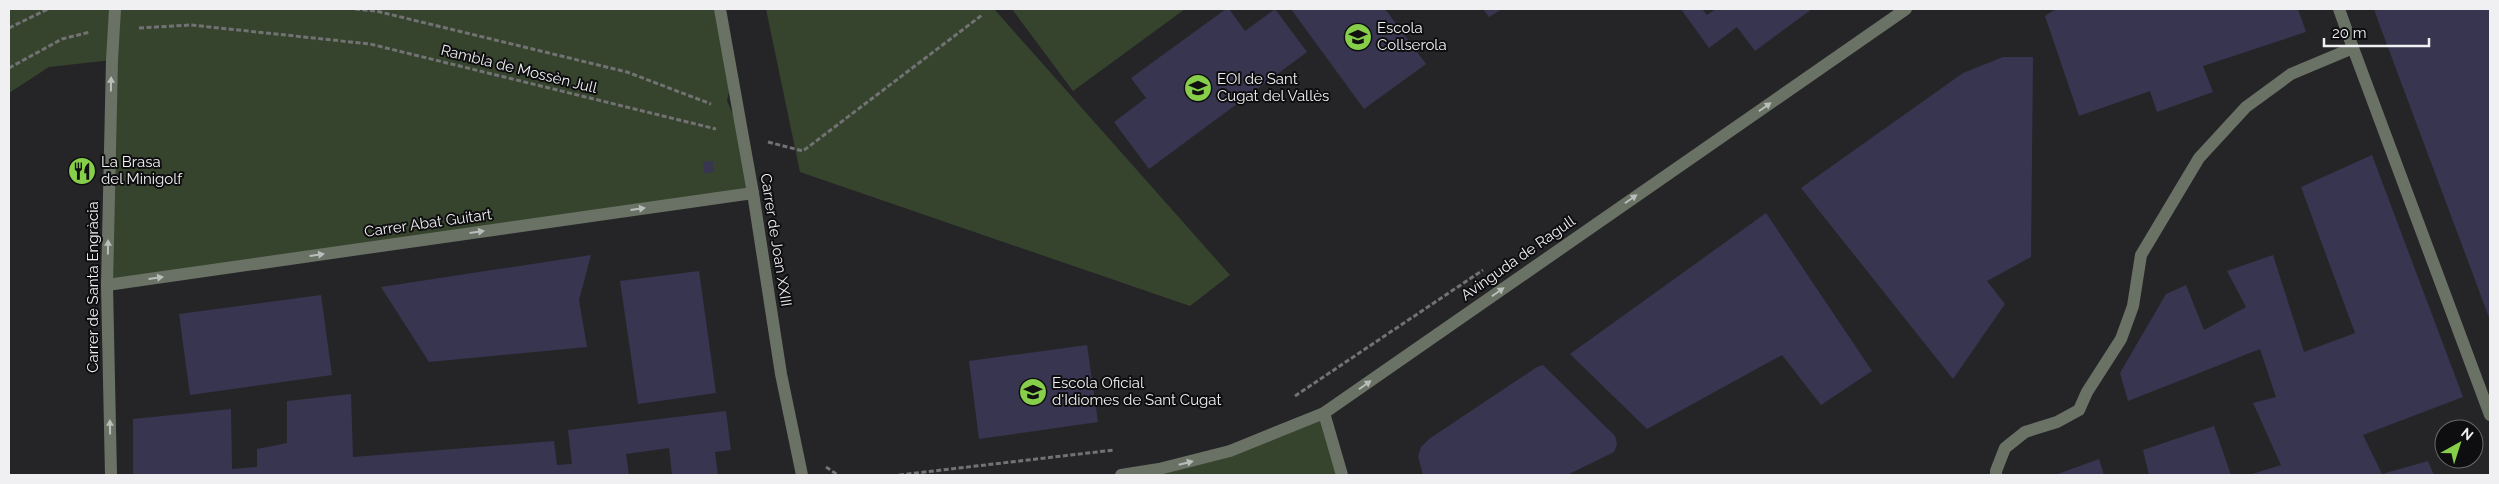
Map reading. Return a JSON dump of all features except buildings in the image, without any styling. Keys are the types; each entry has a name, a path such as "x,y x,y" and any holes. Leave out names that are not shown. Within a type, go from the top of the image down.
{"street":[{"name":"Carrer de Santa Engràcia","path":"111,475 107,285 115,9"},
{"name":"Carrer de Joan XXIII","path":"720,9 753,192 781,374 802,475"},
{"name":"Avinguda de Ragull","path":"1122,475 1160,469 1230,451 1324,413 1906,9"},
{"path":"2339,9 2490,415"},
{"path":"1996,475 2005,448 2025,432 2057,422 2079,410 2087,392 2121,339 2132,306 2141,255 2198,158 2246,107 2291,74 2353,48"},
{"name":"Carrer Abat Guitart","path":"107,285 753,192"},
{"path":"1324,413 1342,475"}],"path":[{"path":"9,28 48,9"},
{"path":"355,9 376,11 628,72 738,114"},
{"name":"Rambla de Mossèn Jull","path":"9,68 62,39 95,30 191,26 370,44 803,151 982,15"},
{"path":"1289,401 1485,268"},
{"path":"899,475 1122,449"}],"green space":[{"path":"9,9 720,9 732,75 727,101 743,136 753,193 107,285 112,60 49,67 9,93"},
{"path":"766,9 994,9 1230,275 1190,306 800,172"},
{"path":"1012,9 1185,9 1073,91"},
{"path":"1324,413 1342,475 1122,475 1159,469"}],"place":[{"name":"Escola Collserola","path":"1358,37"},
{"name":"EOI de Sant Cugat del Vallès","path":"1198,88"},
{"name":"La Brasa del Minigolf","path":"82,171"},
{"name":"Escola Oficial d'Idiomes de Sant Cugat","path":"1033,392"}]}
